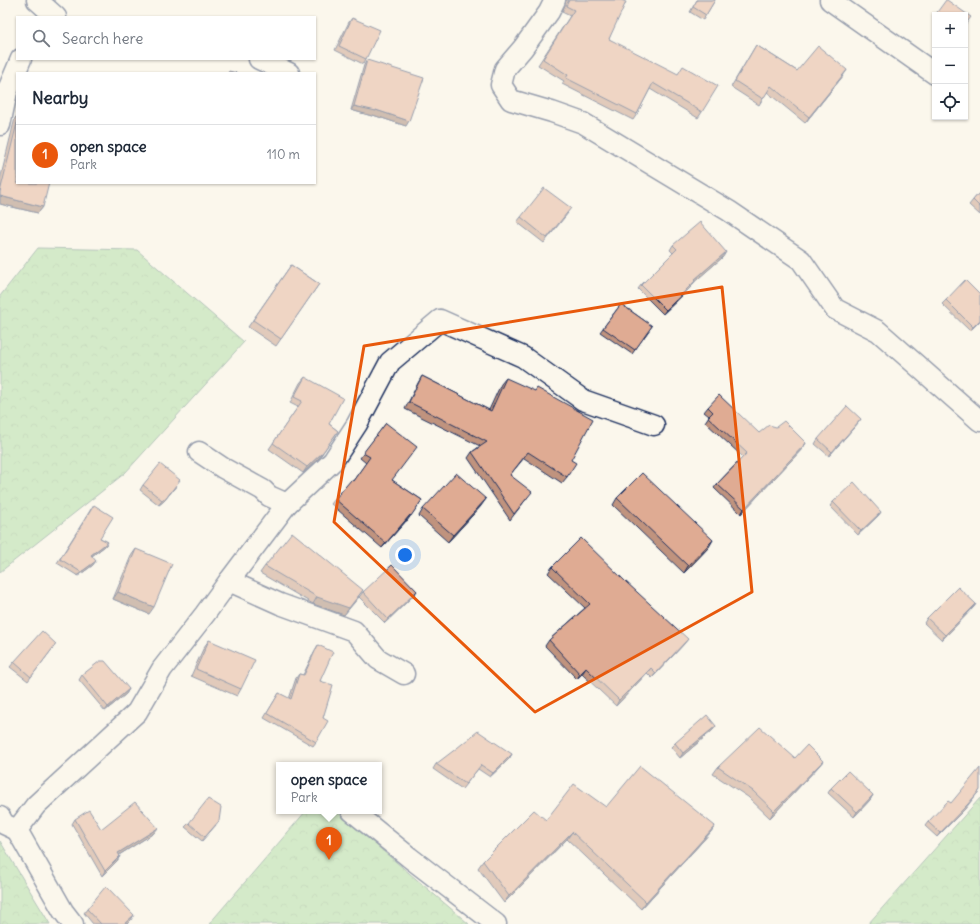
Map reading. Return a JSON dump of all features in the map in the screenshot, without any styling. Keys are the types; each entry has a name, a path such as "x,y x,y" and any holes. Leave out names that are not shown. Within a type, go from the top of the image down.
{"street":[{"path":"555,0 549,12 523,48 505,68 502,85 511,100 583,123 729,212 801,260 835,309 878,331 980,421"},
{"path":"830,0 932,72"},
{"path":"0,125 7,92 21,60"},
{"path":"261,60 287,72"},
{"path":"17,830 36,805 136,712 162,669 287,504 333,461 357,424 390,362 440,320 523,357 583,400 654,424"},
{"path":"199,452 223,468 263,490 269,496 287,504"},
{"path":"229,581 280,604 354,630 378,659 404,674"},
{"path":"356,814 496,924"},
{"path":"0,817 4,824 17,830 63,911 73,924"}],"highlighted area":[{"path":"722,287 752,592 535,712 334,522 364,346"}],"green space":[{"path":"38,248 137,250 244,342 125,473 0,572 0,296"},
{"path":"980,798 980,924 868,924"},
{"path":"303,814 340,814 469,924 209,924"},
{"path":"0,841 50,924 0,924"}],"building":[{"path":"569,0 621,0 626,2 609,39 678,74 683,66 718,86 702,112 653,83 637,114 566,78 568,75 543,59 574,10 566,6"},
{"path":"697,0 715,0 706,15 693,7"},
{"path":"947,0 964,12 937,12"},
{"path":"352,18 380,30 366,59 339,46"},
{"path":"756,45 797,71 818,46 847,70 809,117 771,86 763,99 735,81"},
{"path":"367,60 424,78 409,121 376,110 354,106"},
{"path":"16,127 16,184 49,184 43,207 0,196"},
{"path":"544,188 571,208 547,238 521,217"},
{"path":"980,192 980,207 973,200"},
{"path":"700,222 726,252 694,280 695,281 666,310 641,285 677,249 673,245"},
{"path":"291,265 319,284 281,339 253,320"},
{"path":"965,280 980,295 980,320 973,327 946,300"},
{"path":"621,304 652,326 635,350 603,328"},
{"path":"422,376 491,411 506,378 535,391 537,388 593,419 571,460 576,463 567,477 528,452 510,475 532,492 514,514 472,452 487,442 409,402"},
{"path":"305,377 343,398 329,424 338,431 323,452 307,467 273,443 302,401 294,397"},
{"path":"719,395 759,433 769,425 776,427 784,421 806,443 744,509 717,484 747,453 708,417 713,412 708,407"},
{"path":"847,406 861,419 832,452 818,439"},
{"path":"386,423 417,447 392,480 422,500 411,516 410,515 386,543 335,499 351,480 353,481 370,457 363,453"},
{"path":"160,464 180,480 167,497 162,500 143,485"},
{"path":"456,473 486,499 453,535 423,509"},
{"path":"642,473 713,540 688,566 617,498"},
{"path":"854,482 881,512 861,531 833,502"},
{"path":"94,505 113,517 100,538 108,542 91,555 96,561 81,572 60,559"},
{"path":"292,532 363,590 349,608 317,597 265,566"},
{"path":"581,538 688,639 656,673 651,668 619,700 586,668 580,674 549,640 590,604 552,567"},
{"path":"136,549 172,564 154,607 118,592"},
{"path":"392,565 417,591 388,619 363,592"},
{"path":"958,587 976,604 945,635 927,618"},
{"path":"42,631 56,644 31,677 14,662"},
{"path":"209,640 255,660 241,689 196,669"},
{"path":"318,645 333,652 320,681 333,685 323,718 328,721 316,742 267,713 279,693 291,699 299,674 304,675"},
{"path":"100,661 105,661 129,689 108,707 82,675"},
{"path":"707,715 716,726 683,753 675,743"},
{"path":"760,727 795,758 807,745 823,761 774,811 753,791 718,767"},
{"path":"478,731 512,754 493,773 481,765 466,784 436,764"},
{"path":"640,766 715,826 646,902 572,832 509,896 483,861 534,810 546,820 574,784 606,807"},
{"path":"980,768 980,790 940,833 928,822 948,801 951,803"},
{"path":"848,771 873,795 857,812 831,788"},
{"path":"208,799 221,807 219,821 205,837 189,823"},
{"path":"135,802 158,828 118,853 120,856 105,871 75,819 89,810 101,829"},
{"path":"106,886 134,915 124,924 101,924 87,909"}],"place":[{"name":"open space","path":"329,860"}]}
